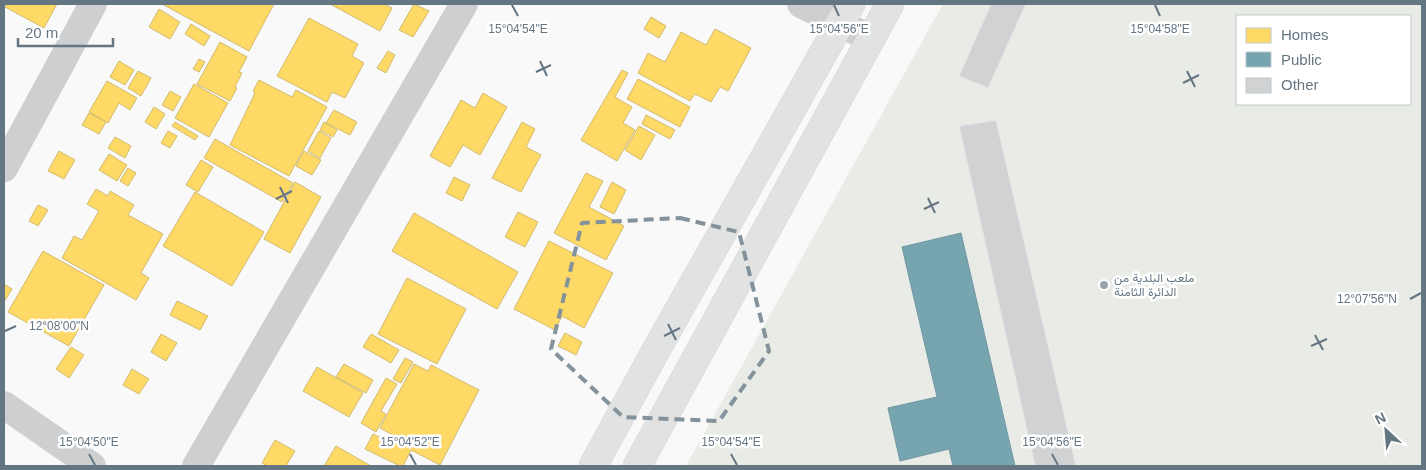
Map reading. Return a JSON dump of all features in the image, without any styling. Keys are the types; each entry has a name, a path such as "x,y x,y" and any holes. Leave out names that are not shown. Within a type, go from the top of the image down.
{"street":[{"path":"4,168 93,4"},
{"path":"196,466 464,4"},
{"path":"801,4 846,14 871,38"},
{"path":"638,466 890,4"},
{"path":"593,466 655,352 846,14"},
{"path":"4,405 92,466"}],"highlighted area":[{"path":"680,218 739,232 769,351 719,421 623,417 551,349 582,223"}],"shaded area":[{"name":"ملعب البلدية من الدائرة الثامنة","path":"943,4 1422,4 1422,466 686,466"}],"building: Homes":[{"path":"7,4 57,4 44,28 5,7"},
{"path":"162,4 274,4 249,51"},
{"path":"330,4 384,4 392,8 380,31"},
{"path":"414,4 429,11 413,37 399,30"},
{"path":"159,9 180,22 170,39 149,27"},
{"path":"651,17 666,26 659,38 644,29"},
{"path":"309,18 358,44 352,56 364,63 345,98 332,92 327,102 277,76"},
{"path":"191,24 210,36 204,46 185,34"},
{"path":"715,29 751,48 728,91 720,87 711,102 695,94 690,101 638,73 648,53 665,62 681,32 706,45"},
{"path":"220,42 247,57 239,72 242,73 230,101 197,84"},
{"path":"388,51 395,55 386,73 377,68"},
{"path":"199,59 205,62 199,72 193,69"},
{"path":"119,61 134,70 125,85 110,77"},
{"path":"622,70 628,73 615,97 632,107 623,123 635,130 617,161 581,140"},
{"path":"138,71 151,78 141,96 128,88"},
{"path":"638,79 690,107 680,127 627,99"},
{"path":"259,80 292,97 296,90 327,107 289,176 230,145 255,93 253,91"},
{"path":"107,81 137,98 130,110 119,103 108,123 89,112"},
{"path":"194,84 228,103 209,137 175,118"},
{"path":"170,91 181,97 173,111 162,105"},
{"path":"483,93 507,107 480,155 463,145 450,167 430,156 461,100 475,108"},
{"path":"154,107 165,114 156,129 145,122"},
{"path":"334,110 357,122 350,135 326,123"},
{"path":"89,113 106,122 99,134 82,125"},
{"path":"646,115 675,130 670,139 642,124"},
{"path":"175,122 198,136 195,140 172,126"},
{"path":"324,122 337,130 333,137 320,130"},
{"path":"522,122 535,129 526,147 541,155 521,192 492,178"},
{"path":"639,126 655,135 641,160 625,150"},
{"path":"168,131 177,136 170,148 161,143"},
{"path":"319,131 331,138 320,158 308,151"},
{"path":"115,137 131,146 125,158 108,148"},
{"path":"215,139 293,183 282,202 204,158"},
{"path":"59,151 75,160 64,179 48,171"},
{"path":"304,151 321,160 312,175 296,166"},
{"path":"109,154 127,165 117,181 99,170"},
{"path":"201,160 213,167 198,192 186,185"},
{"path":"128,168 136,173 128,186 120,181"},
{"path":"586,173 603,181 589,207 624,226 606,260 554,233"},
{"path":"454,177 470,185 462,201 446,193"},
{"path":"295,182 321,197 290,253 264,239"},
{"path":"612,182 626,190 614,214 600,207"},
{"path":"96,189 108,196 110,191 134,205 128,215 163,234 141,273 149,278 136,300 62,258 74,236 82,240 99,211 87,204"},
{"path":"195,192 264,232 232,286 163,246"},
{"path":"38,205 48,210 38,226 29,221"},
{"path":"518,212 538,222 525,247 505,237"},
{"path":"414,213 518,272 497,309 392,251"},
{"path":"549,241 613,273 584,328 562,316 555,330 514,309"},
{"path":"43,251 104,285 69,346 8,312"},
{"path":"407,278 466,309 437,364 378,334"},
{"path":"4,284 12,289 4,302"},
{"path":"177,301 208,316 200,330 170,315"},
{"path":"565,333 582,342 576,355 558,346"},
{"path":"161,334 177,343 166,361 151,352"},
{"path":"371,334 399,350 391,363 363,347"},
{"path":"71,347 84,355 69,378 56,369"},
{"path":"405,358 413,362 401,383 393,379"},
{"path":"344,364 373,380 366,393 336,377"},
{"path":"414,364 428,371 431,365 479,390 440,465 411,450 403,466 400,466 365,449 373,434 389,442 393,435 380,428"},
{"path":"317,367 363,393 349,417 303,391"},
{"path":"132,369 149,379 139,394 123,385"},
{"path":"386,378 397,384 381,411 386,414 376,432 361,423"},
{"path":"275,440 295,451 286,466 267,466 262,463"},
{"path":"336,446 371,466 324,466"}],"building: Public":[{"path":"961,233 1015,466 953,466 949,449 900,461 888,408 937,397 902,247"}],"building: Other":[{"path":"991,4 1026,4 988,88 959,76"},
{"path":"996,120 1076,466 1035,466 959,126"}],"place":[{"name":"ملعب البلدية من الدائرة الثامنة","path":"1104,285"}]}
